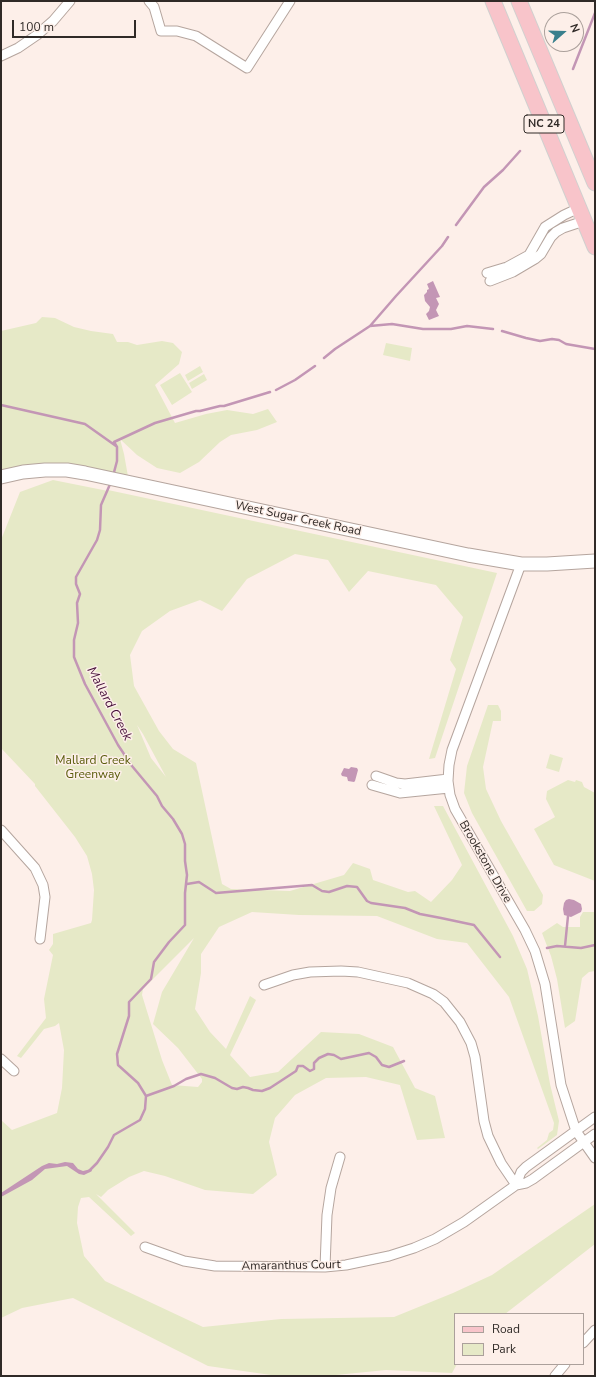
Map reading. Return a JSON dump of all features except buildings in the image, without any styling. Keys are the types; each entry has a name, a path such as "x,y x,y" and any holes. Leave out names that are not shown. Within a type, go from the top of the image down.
{"main road":[{"name":"NC 24","path":"493,1 595,246"},
{"name":"NC 24","path":"519,1 595,183"},
{"name":"West Sugar Creek Road","path":"1,477 23,472 67,470 468,555 521,564 595,561"}],"street":[{"path":"1,56 18,48 37,35 56,18 70,1"},
{"path":"149,1 154,7 161,32 178,30 196,36 247,68 290,1"},
{"path":"582,214 556,232 541,254 535,259 513,272 488,277 529,256 545,227 564,215 582,214"},
{"name":"Brookstone Drive","path":"521,564 452,750 449,765 448,784 455,809 525,930 537,958 546,984 560,1080 576,1131 595,1158"},
{"path":"374,780 405,784 448,784"},
{"path":"1,830 35,868 43,885 45,897 40,939"},
{"path":"264,985 286,977 310,972 358,972 408,983 433,994 444,1002 460,1022 471,1043 475,1057 484,1121 488,1136 501,1163 516,1185"},
{"path":"1,1059 14,1071"},
{"name":"Amaranthus Court","path":"516,1185 521,1172 526,1167 595,1117"},
{"name":"Amaranthus Court","path":"145,1247 184,1261 215,1266 325,1267 365,1262 389,1256 414,1248 434,1239 464,1222 516,1185 526,1183 533,1179 595,1134"},
{"path":"325,1267 326,1215 331,1188 340,1157"},
{"path":"584,1342 595,1330"},
{"path":"555,1376 564,1365"}],"green space":[{"path":"42,317 55,318 74,327 113,334 117,342 128,342 137,345 162,341 173,343 182,352 179,364 155,385 175,423 206,414 227,410 253,414 268,409 277,422 257,430 231,435 220,442 199,462 180,473 157,468 137,455 120,439 129,482 85,473 1,478 1,331 36,323"},
{"path":"386,343 412,348 410,361 383,355"},
{"path":"200,366 203,372 188,381 185,375"},
{"path":"180,373 192,392 172,405 160,385"},
{"path":"204,374 207,380 192,389 189,383"},
{"name":"Mallard Creek Greenway","path":"53,480 108,490 497,573 435,758 429,759 456,669 450,660 463,617 436,585 368,571 349,592 328,560 295,554 247,579 222,611 200,600 170,611 142,631 130,655 134,686 159,731 173,749 196,763 222,884 231,889 290,891 344,875 353,863 370,869 373,880 408,892 415,891 431,902 452,880 462,865 434,806 443,806 513,936 527,969 559,1121 557,1135 538,1149 537,1148 547,1140 549,1133 553,1130 554,1123 509,997 467,943 437,939 377,916 299,915 252,912 219,927 201,954 201,973 195,1009 210,1032 226,1049 250,996 256,1000 230,1055 250,1077 278,1072 321,1032 359,1034 393,1047 415,1088 435,1096 445,1138 417,1140 400,1085 366,1077 326,1078 295,1095 275,1118 269,1142 277,1175 253,1194 205,1190 165,1176 144,1171 129,1177 108,1190 101,1197 96,1194 135,1233 131,1236 89,1197 81,1198 78,1207 77,1223 84,1256 105,1281 203,1327 281,1319 394,1317 492,1275 595,1204 595,1244 506,1313 454,1313 454,1365 456,1365 452,1373 386,1370 326,1376 278,1376 208,1366 73,1298 22,1308 1,1318 1,1120 12,1130 57,1113 62,1088 64,1050 59,1023 55,1026 44,1029 21,1058 17,1056 46,1018 44,999 53,955 49,950 53,944 53,934 91,923 94,890 92,874 87,856 75,837 35,786 35,784 1,748 1,540 20,492","holes":["137,725 166,777 151,758","194,938 162,992 153,1024 178,1048 202,1079 202,1082 198,1087 172,1085 162,1060 142,995 143,989"]},
{"path":"488,705 498,705 501,711 501,721 493,721 483,767 486,789 501,821 543,895 542,904 534,911 527,911 472,813 464,793 467,766"},
{"path":"550,754 563,758 559,772 546,768"},
{"path":"568,780 582,782 584,787 595,793 595,881 554,865 534,829 555,817 546,799 547,791"},
{"path":"583,912 595,912 595,971 589,972 582,978 575,1021 565,1028 557,979 551,956 542,933 557,923 563,927 580,927 580,917"}],"shaded area":[{"path":"433,281 440,297 436,298 439,304 436,310 439,316 429,320 426,314 430,307 425,301 424,295 429,289 427,284"},
{"path":"351,767 357,768 358,770 354,782 348,781 347,777 342,776 341,774 344,768 349,769"},
{"path":"569,899 581,904 582,909 581,912 571,917 564,915 563,909 564,903"},
{"path":"65,1162 73,1163 78,1169 83,1171 91,1169 92,1171 84,1175 79,1174 67,1166 45,1169 32,1180 1,1197 1,1193 42,1166 49,1163 57,1164"}],"waterway":[{"path":"573,69 595,13"},
{"path":"456,225 484,187 503,170 520,151"},
{"path":"324,358 370,326 442,246 448,237"},
{"path":"370,326 392,324 423,329 451,329 467,326 493,329"},
{"path":"502,331 540,341 552,339 559,340 566,344 595,349"},
{"path":"276,390 295,380 315,366"},
{"path":"117,447 114,442 155,423 196,411 224,406 270,392"},
{"name":"Mallard Creek","path":"1,405 85,424 116,446"},
{"name":"Mallard Creek","path":"113,476 117,461 117,447"},
{"name":"Mallard Creek","path":"89,1171 97,1163 114,1135 140,1120 145,1109 146,1096 138,1083 118,1065 117,1054 129,1016 129,1002 151,979 154,962 169,942 185,925 185,893 187,875 185,844 182,834 173,819 162,806 157,796 132,766 118,745 85,684 74,657 74,640 78,623 77,603 80,594 76,584 76,577 97,540 100,530 101,505 111,482"},
{"path":"187,884 199,882 216,893 312,885 322,891 329,892 347,886 357,887 367,901 371,903 405,908 420,914 474,925 500,957"},
{"path":"565,946 568,916"},
{"path":"547,948 557,946 581,948 595,945"},
{"path":"146,1096 201,1074 215,1078 232,1088 237,1089 243,1087 262,1091 270,1088 296,1071 298,1066 303,1066 310,1071 314,1069 314,1063 319,1058 328,1054 334,1055 341,1059 369,1053 376,1057 382,1065 389,1067 404,1061"}]}
